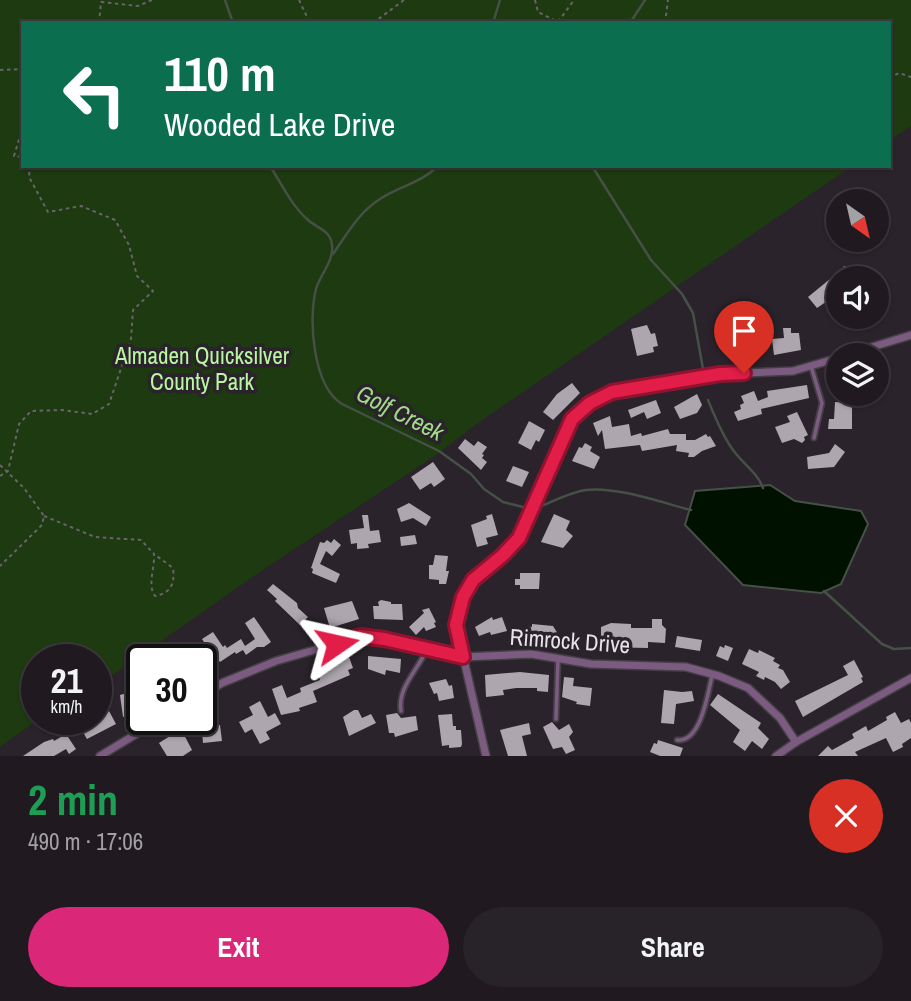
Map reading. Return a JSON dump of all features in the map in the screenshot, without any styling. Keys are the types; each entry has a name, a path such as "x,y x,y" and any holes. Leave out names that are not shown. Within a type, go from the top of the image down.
{"street":[{"path":"885,343 911,335"},
{"path":"486,756 456,625 463,597 473,580 519,538 572,419 590,403 612,392 720,374 793,371 826,362"},
{"name":"Rimrock Drive","path":"217,686 276,661 360,636 463,657 531,654 591,664 686,667 748,688 780,718 796,742"},
{"path":"776,756 796,742 911,678"},
{"path":"100,756 135,735"}],"lane":[{"path":"811,366 822,403 814,438"},
{"path":"401,711 401,694 427,649"},
{"path":"556,719 558,659"},
{"path":"677,740 689,736 702,717 712,674"}],"path":[{"path":"99,21 101,2 138,6 152,0"},
{"path":"299,0 309,21"},
{"path":"376,21 404,0"},
{"path":"535,0 538,12 556,21"},
{"path":"559,21 574,0"},
{"path":"665,21 668,0"},
{"path":"0,70 21,69"},
{"path":"891,77 899,73 911,77"},
{"path":"21,133 14,156 21,157"},
{"path":"0,476 8,471 19,424 32,411 62,410 92,414 109,404 131,339 133,310 153,291 137,276 129,245 115,220 81,206 48,212 29,177 30,168"},
{"path":"0,465 8,471 44,516 95,537 141,540 173,568 174,580 170,589 155,596 150,585 155,569 154,554"},
{"path":"0,566 42,525 44,516"}],"green space":[{"name":"Almaden Quicksilver County Park","path":"0,0 911,0 911,126 891,140 891,21 21,21 21,168 849,168 478,423 439,453 157,644 126,644 126,666 112,676 112,644 21,644 21,732 0,747"}],"shaded area":[{"path":"770,485 795,501 861,511 868,524 841,584 821,593 743,585 685,525 695,491"}],"building":[{"path":"826,282 826,302 817,308 808,297"},
{"path":"647,325 651,334 655,333 658,346 653,347 654,352 637,356 631,329"},
{"path":"783,328 791,328 791,333 799,333 801,350 774,355 772,339 784,338"},
{"path":"572,383 580,393 553,420 543,412 557,394"},
{"path":"807,385 809,398 761,409 762,414 738,421 734,412 741,409 740,405 744,403 741,396 754,391 758,401 768,397 767,391"},
{"path":"697,394 702,405 697,413 680,419 674,407"},
{"path":"656,400 661,413 647,419 644,412 631,418 628,410"},
{"path":"835,406 852,406 852,429 828,429 829,419 834,419"},
{"path":"797,412 808,435 802,443 794,439 782,443 775,427 790,422 787,416"},
{"path":"610,416 612,427 629,424 631,436 668,429 670,434 686,434 686,440 695,440 706,434 716,446 694,457 688,457 689,453 676,451 677,445 642,451 640,445 605,449 602,430 598,436 593,423"},
{"path":"529,421 545,430 531,450 518,443"},
{"path":"465,439 474,446 478,441 487,447 482,458 487,462 481,470 458,448"},
{"path":"585,443 592,447 590,451 600,457 594,469 572,461 579,447 582,448"},
{"path":"835,444 845,452 834,467 808,469 807,457 829,453"},
{"path":"433,462 445,479 434,487 431,483 420,490 411,477"},
{"path":"513,466 529,472 522,487 506,481"},
{"path":"409,503 431,517 426,526 413,518 401,522 397,509"},
{"path":"492,514 498,535 486,538 488,544 477,547 471,525 487,519 486,516"},
{"path":"554,514 570,521 566,530 573,536 563,548 541,542"},
{"path":"362,515 368,515 370,531 379,530 381,542 368,544 369,548 357,549 357,543 351,544 349,530 364,528"},
{"path":"415,535 417,544 401,546 400,537"},
{"path":"334,539 341,545 332,556 326,551 320,564 340,574 336,583 312,573 311,568 320,542 327,540 331,543"},
{"path":"435,555 448,556 446,584 429,579 429,565 433,565"},
{"path":"520,573 540,573 539,589 520,589 520,585 515,585 515,579 520,579"},
{"path":"273,584 297,603 298,608 308,617 300,625 267,590"},
{"path":"381,600 402,604 403,620 374,619 373,606 379,606 378,602"},
{"path":"352,601 359,619 330,628 324,608"},
{"path":"429,608 436,627 426,631 424,627 416,635 409,627 424,613 422,610"},
{"path":"254,617 271,642 246,655 243,650 236,654 235,652 220,662 217,658 217,644 205,644 202,639 213,632 223,647 225,645 227,648 241,639 245,646 255,639 245,623"},
{"path":"492,617 493,620 502,617 507,631 479,636 475,627"},
{"path":"652,619 662,619 662,625 666,629 665,643 648,642 648,648 601,647 601,627 611,623 631,624 631,628 652,628"},
{"path":"532,624 553,626 558,634 555,640 524,638 525,626 532,627"},
{"path":"677,636 702,640 700,651 675,647"},
{"path":"725,645 733,648 728,661 716,656 720,646 724,648"},
{"path":"749,649 758,653 759,650 775,658 773,661 780,665 778,668 783,670 790,682 781,689 775,682 756,676 759,672 742,664"},
{"path":"368,656 401,659 400,673 386,670 385,675 368,669"},
{"path":"349,657 353,668 348,670 350,675 313,691 317,702 299,708 300,711 281,715 272,689 282,685 287,698 301,692 300,688 320,680 316,667"},
{"path":"854,660 863,682 803,717 795,701 848,675 843,666"},
{"path":"520,672 549,675 548,692 537,691 537,688 516,688 503,690 504,695 486,697 485,675"},
{"path":"564,677 574,678 573,686 592,688 590,706 576,704 577,702 562,697"},
{"path":"446,679 449,686 452,685 454,698 439,701 437,693 434,694 429,683"},
{"path":"664,690 692,691 694,701 676,704 674,724 661,723"},
{"path":"126,693 126,716 123,717 120,695"},
{"path":"718,694 761,723 758,728 769,739 762,749 752,741 745,751 733,742 740,730 710,705"},
{"path":"260,701 268,717 275,713 281,724 266,732 270,739 260,744 252,729 245,733 239,722 253,715 249,707"},
{"path":"358,710 362,718 371,714 376,723 349,736 343,717"},
{"path":"895,712 901,723 909,719 911,723 911,738 902,744 903,747 893,752 886,738 855,752 858,756 818,756 828,746 832,750 854,738 852,734 866,726 868,731"},
{"path":"397,713 401,718 416,716 418,730 395,737 394,733 389,733 386,715"},
{"path":"452,714 453,726 456,726 456,730 461,730 461,747 442,746 438,715"},
{"path":"552,722 559,730 569,724 573,732 569,737 575,750 566,754 562,747 553,749 543,727"},
{"path":"529,723 531,734 522,736 527,756 508,756 500,730"},
{"path":"217,725 220,725 222,741 203,743 202,735 217,735"},
{"path":"67,735 76,749 69,754 66,749 54,756 23,756 44,742"},
{"path":"172,735 184,735 192,750 183,756 167,756 159,743"},
{"path":"658,740 683,748 680,756 660,756 650,752"}],"waterway":[{"name":"Golf Creek","path":"225,0 232,21"},
{"path":"494,21 500,0"},
{"path":"631,21 645,0"},
{"name":"Golf Creek","path":"271,168 296,208 331,240 331,257 316,289 313,334 319,368 332,395 342,404 439,451 503,502 527,508"},
{"path":"333,254 354,224 373,204 435,168"},
{"path":"593,168 651,260 682,294 693,313 703,369"},
{"path":"708,400 729,444 763,488"},
{"name":"Golf Creek","path":"539,507 574,493 598,489 639,496 691,510"},
{"name":"Golf Creek","path":"824,591 882,644 894,649 911,648"}],"route":[{"path":"337,644 360,636 463,657 456,625 463,597 473,580 519,538 572,419 590,403 612,392 720,374 744,373"}]}
